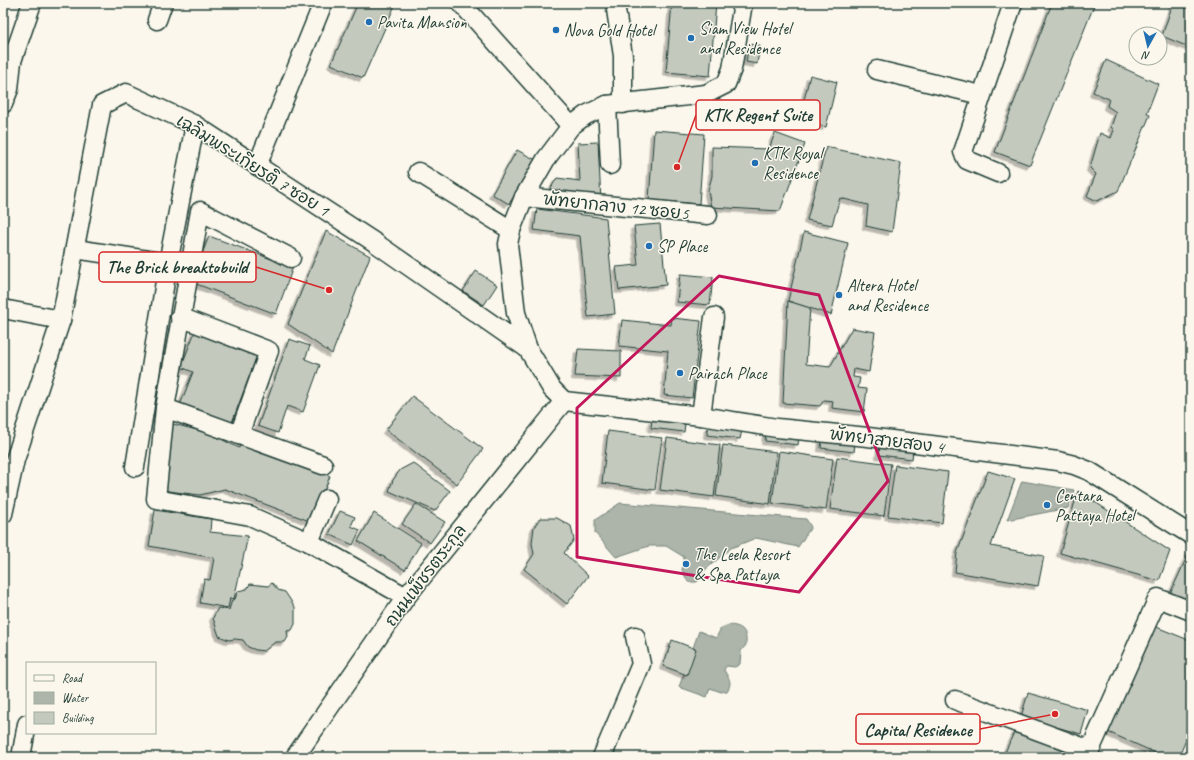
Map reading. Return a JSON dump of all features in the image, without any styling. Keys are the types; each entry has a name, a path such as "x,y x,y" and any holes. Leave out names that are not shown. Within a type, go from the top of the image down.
{"street":[{"path":"3,104 9,89 12,61 32,3"},
{"path":"157,20 163,3"},
{"path":"257,166 323,3"},
{"path":"461,3 571,126"},
{"path":"610,165 615,104 623,56 615,3"},
{"path":"564,401 552,389 528,349 516,312 508,244 511,230 524,196 546,159 571,126 586,115 615,104 706,94 726,84 732,69 743,3"},
{"path":"998,173 967,160 963,152 1013,3"},
{"path":"877,70 981,95"},
{"name":"เฉลิมพระเกียรติ 7 ซอย 1","path":"3,514 15,460 60,320 102,105 126,94 195,125 257,166 387,259 528,349"},
{"path":"134,467 168,263 195,125"},
{"path":"418,172 511,230"},
{"name":"พัทยากลาง 12 ซอย5","path":"524,196 708,215"},
{"path":"291,258 200,211 165,408 156,499 250,516 310,542 406,597"},
{"path":"75,249 168,263"},
{"path":"3,309 60,320"},
{"path":"702,416 714,317"},
{"path":"180,318 269,351 239,435"},
{"name":"พัทยาสายสอง 4","path":"564,401 702,416 777,428 868,437 1058,461 1089,471 1191,535"},
{"name":"ถนนเพ็ชรตระกูล","path":"296,757 406,597 564,401"},
{"path":"165,408 323,465"},
{"path":"310,542 327,499"},
{"path":"955,700 1088,754 1158,598 1191,611"},
{"path":"602,757 641,664 635,636"},
{"path":"21,757 26,730"}],"highlighted area":[{"path":"719,276 819,295 888,481 799,592 577,557 577,408"}],"water":[{"path":"1022,481 1074,490 1068,508 1007,520"},
{"path":"620,503 806,519 811,527 798,547 756,538 731,548 705,570 697,582 688,582 682,570 684,557 666,546 649,546 616,557 595,533 595,520"},
{"path":"729,625 741,628 743,630 746,636 746,645 741,651 740,664 735,667 726,666 724,670 730,683 727,691 721,692 710,688 707,697 679,687 699,631 716,638 721,628"}],"building":[{"name":"Pavita Mansion","path":"358,3 396,3 363,78 331,64"},
{"name":"Siam View Hotel and Residence","path":"672,3 716,3 710,76 666,72"},
{"path":"1052,3 1095,3 1030,165 995,152"},
{"path":"1173,3 1184,3 1191,5 1191,48 1168,38 1168,26 1165,26"},
{"path":"749,44 760,46 757,64 746,62"},
{"path":"1106,60 1158,84 1147,113 1150,115 1118,191 1097,201 1087,196 1096,174 1090,168 1100,133 1111,138 1114,130 1111,127 1116,112 1107,106 1109,99 1093,92"},
{"path":"810,75 837,82 826,127 799,121"},
{"path":"654,130 704,134 699,204 649,200"},
{"name":"KTK Royal Residence","path":"775,133 805,144 780,211 711,207 708,191 712,176 712,147 769,149"},
{"path":"598,142 601,201 547,194 557,178 580,181 578,143"},
{"path":"826,147 901,163 892,232 866,226 868,205 840,198 832,225 807,220"},
{"path":"517,150 536,160 509,204 492,194"},
{"path":"537,209 606,218 615,314 588,317 580,236 534,230"},
{"name":"SP Place","path":"660,224 666,285 619,290 616,267 638,265 634,226"},
{"path":"326,231 370,256 332,354 288,324"},
{"path":"804,232 848,243 831,315 788,301"},
{"path":"209,236 293,267 276,314 191,282"},
{"path":"476,271 497,285 484,305 463,291"},
{"path":"680,274 713,277 710,305 677,302"},
{"path":"788,301 810,308 806,364 830,367 852,328 875,332 869,372 854,369 853,377 860,378 858,388 867,389 864,412 832,408 833,401 824,400 820,406 783,403"},
{"name":"Pairach Place","path":"672,318 701,321 692,398 664,395 668,351 619,346 622,320 671,325"},
{"path":"196,329 258,353 231,425 180,405 193,372 181,367"},
{"path":"289,339 310,346 305,359 320,365 303,412 287,406 278,433 258,426"},
{"path":"578,349 621,351 621,378 575,376"},
{"path":"412,396 483,449 457,484 386,430"},
{"path":"652,419 685,423 684,432 651,428"},
{"path":"169,423 209,433 239,448 242,441 330,476 312,522 225,489 200,495 160,490"},
{"path":"708,426 742,430 740,439 707,435"},
{"path":"608,431 662,438 655,490 602,483"},
{"path":"766,432 799,436 798,445 765,441"},
{"path":"667,438 720,445 714,497 660,490"},
{"path":"822,439 855,443 854,452 821,448"},
{"path":"723,445 776,452 770,504 716,496"},
{"path":"880,446 913,450 912,459 879,455"},
{"path":"779,451 833,459 826,510 772,503"},
{"path":"837,457 891,464 884,516 830,509"},
{"path":"413,463 450,491 435,511 389,491 393,480 400,470"},
{"path":"895,465 948,472 942,523 888,516"},
{"path":"988,471 1015,479 991,546 1044,556 1038,586 955,572 957,553"},
{"path":"1078,491 1170,551 1159,581 1060,553"},
{"path":"416,504 445,522 430,543 402,524"},
{"path":"155,510 211,519 210,532 248,536 234,599 230,598 228,608 200,603 204,579 210,580 214,558 149,546"},
{"path":"340,511 355,517 351,526 360,530 353,545 329,534"},
{"path":"374,513 421,543 405,570 358,541"},
{"path":"540,518 557,518 571,526 574,540 564,553 588,576 567,604 524,569 534,554 532,543 534,527"},
{"path":"1191,548 1191,603 1170,594"},
{"path":"272,583 278,590 285,592 295,607 295,624 292,630 287,631 288,637 285,642 275,642 264,651 248,647 243,640 229,640 219,636 213,618 218,608 229,610 232,600 235,599 238,591 247,589 250,584 268,586"},
{"path":"1154,626 1191,641 1191,727 1179,757 1165,757 1108,732"},
{"path":"672,640 696,649 687,675 663,666"},
{"path":"1028,693 1088,710 1081,734 1021,717"},
{"path":"1015,730 1065,752 1062,757 1003,757"}],"place":[{"name":"Pavita Mansion","path":"369,22"},
{"name":"Nova Gold Hotel","path":"556,30"},
{"name":"Siam View Hotel and Residence","path":"691,38"},
{"name":"KTK Royal Residence","path":"755,163"},
{"name":"KTK Regent Suite","path":"677,167"},
{"name":"SP Place","path":"649,246"},
{"name":"The Brick breaktobuild","path":"329,290"},
{"name":"Altera Hotel and Residence","path":"839,295"},
{"name":"Pairach Place","path":"680,373"},
{"name":"Centara Pattaya Hotel","path":"1047,505"},
{"name":"The Leela Resort & Spa Pattaya","path":"686,564"},
{"name":"Capital Residence","path":"1055,714"}]}
